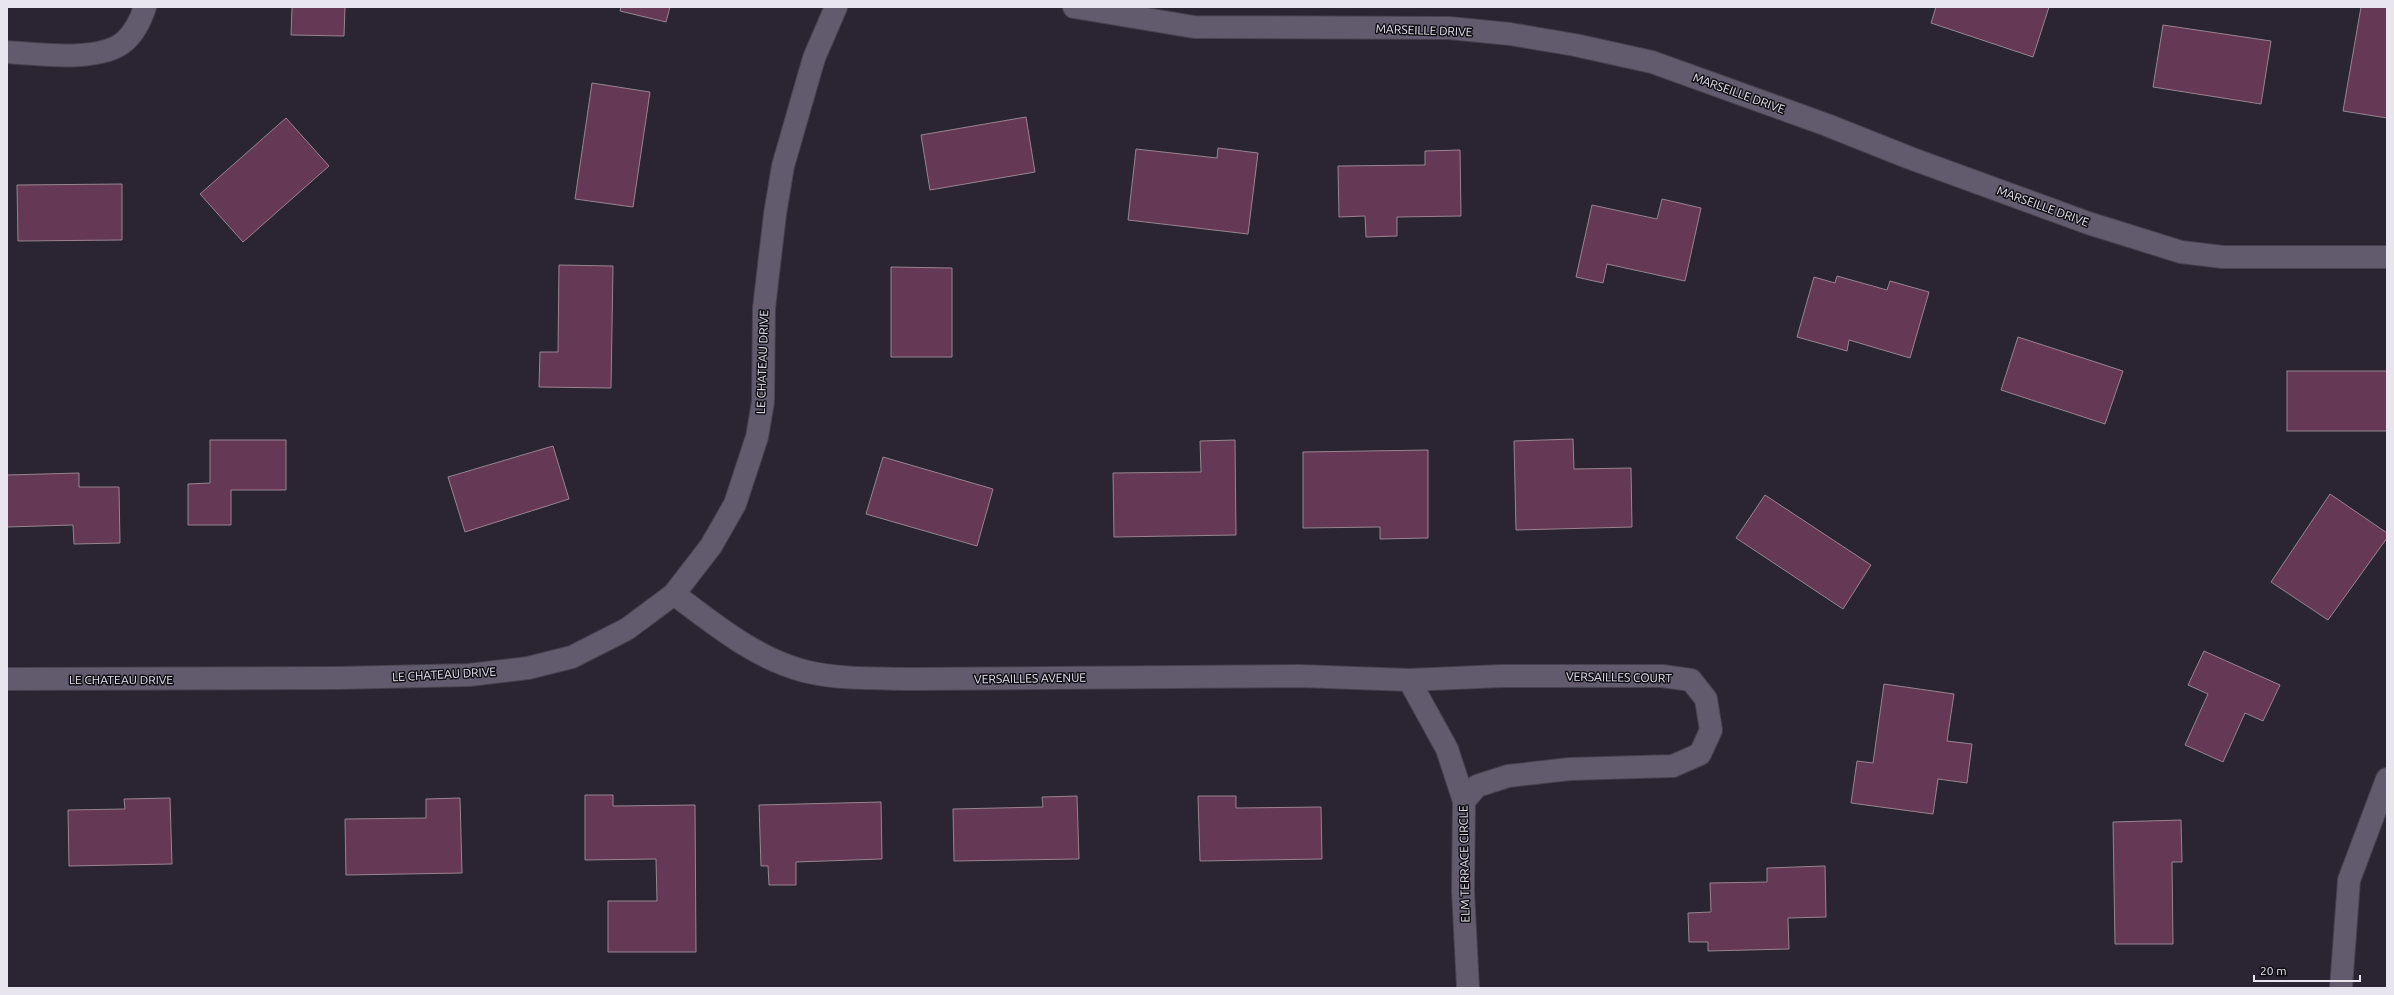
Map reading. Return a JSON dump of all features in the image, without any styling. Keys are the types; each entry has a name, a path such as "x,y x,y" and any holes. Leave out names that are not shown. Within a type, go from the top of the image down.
{"street":[{"path":"7,52 71,56 101,52 124,42 141,18 145,7"},
{"name":"LE CHATEAU DRIVE","path":"7,679 338,678 469,675 528,668 572,657 620,632 674,594 711,546 735,504 757,437 763,402 764,308 774,214 783,166 814,58 836,7"},
{"name":"MARSEILLE DRIVE","path":"1074,7 1194,27 1449,28 1510,34 1575,45 1652,62 1827,125 1910,158 2088,223 2181,252 2223,257 2387,257"},
{"name":"VERSAILLES AVENUE","path":"674,594 722,630 762,655 804,671 856,677 916,679 1300,676 1409,680"},
{"name":"VERSAILLES COURT","path":"1409,680 1501,676 1662,676 1691,680 1706,699 1711,730 1700,754 1673,766 1570,769 1508,776 1477,786 1464,801"},
{"name":"ELM TERRACE CIRCLE","path":"1409,680 1447,749 1464,801 1463,891 1468,988"},
{"path":"2341,988 2349,880 2387,779"}],"building":[{"path":"292,7 345,7 344,36 291,35"},
{"path":"621,7 670,7 666,22 620,11"},
{"path":"1936,7 2049,7 2033,57 1931,23"},
{"path":"2361,7 2387,7 2387,118 2343,111"},
{"path":"2163,25 2271,41 2261,104 2153,87"},
{"path":"592,83 650,92 633,207 575,199"},
{"path":"1026,117 1035,172 930,190 921,135"},
{"path":"286,118 329,166 243,242 200,194"},
{"path":"1218,148 1258,153 1248,234 1128,220 1136,149 1217,158"},
{"path":"1460,150 1461,216 1397,217 1397,236 1366,237 1365,216 1339,217 1338,166 1425,165 1425,151"},
{"path":"122,184 122,240 18,241 17,185"},
{"path":"1662,199 1701,208 1685,281 1607,264 1603,283 1576,277 1592,205 1657,219"},
{"path":"559,265 613,266 611,388 539,387 540,352 558,352"},
{"path":"891,267 952,268 952,357 891,357"},
{"path":"1837,276 1887,290 1890,281 1929,292 1910,358 1849,340 1847,351 1797,337 1814,277 1835,283"},
{"path":"2018,337 2123,371 2105,424 2001,390"},
{"path":"2287,371 2387,371 2387,431 2287,431"},
{"path":"1573,439 1574,469 1631,468 1632,527 1516,530 1514,441"},
{"path":"210,440 286,440 286,490 231,490 231,525 188,525 188,484 210,483"},
{"path":"1235,440 1236,535 1114,537 1113,473 1201,472 1200,441"},
{"path":"553,446 569,499 465,532 448,477"},
{"path":"1428,450 1428,538 1380,539 1380,527 1303,528 1303,452"},
{"path":"883,457 993,489 977,546 866,514"},
{"path":"79,473 79,487 119,487 120,543 74,544 73,525 7,527 7,475"},
{"path":"2330,494 2387,533 2387,538 2328,620 2271,582"},
{"path":"1765,495 1871,565 1843,609 1736,538"},
{"path":"2204,651 2280,685 2263,721 2245,713 2223,762 2185,745 2208,694 2188,685"},
{"path":"1884,684 1954,694 1947,741 1972,744 1967,783 1938,779 1933,814 1851,803 1857,761 1873,763"},
{"path":"585,795 613,795 613,806 695,805 696,952 608,952 608,901 657,901 656,859 585,860"},
{"path":"1077,796 1079,859 954,861 953,809 1043,807 1042,797"},
{"path":"1198,796 1236,796 1236,808 1321,807 1322,859 1200,861"},
{"path":"170,798 172,864 69,866 68,810 125,809 124,799"},
{"path":"460,798 462,873 346,875 345,819 426,818 426,799"},
{"path":"881,802 882,859 796,862 796,885 769,885 768,866 761,866 759,805"},
{"path":"2181,820 2182,862 2172,862 2173,944 2115,944 2113,822"},
{"path":"1825,866 1826,917 1788,918 1789,949 1708,951 1708,942 1689,942 1688,913 1711,912 1710,883 1767,882 1767,868"}]}
